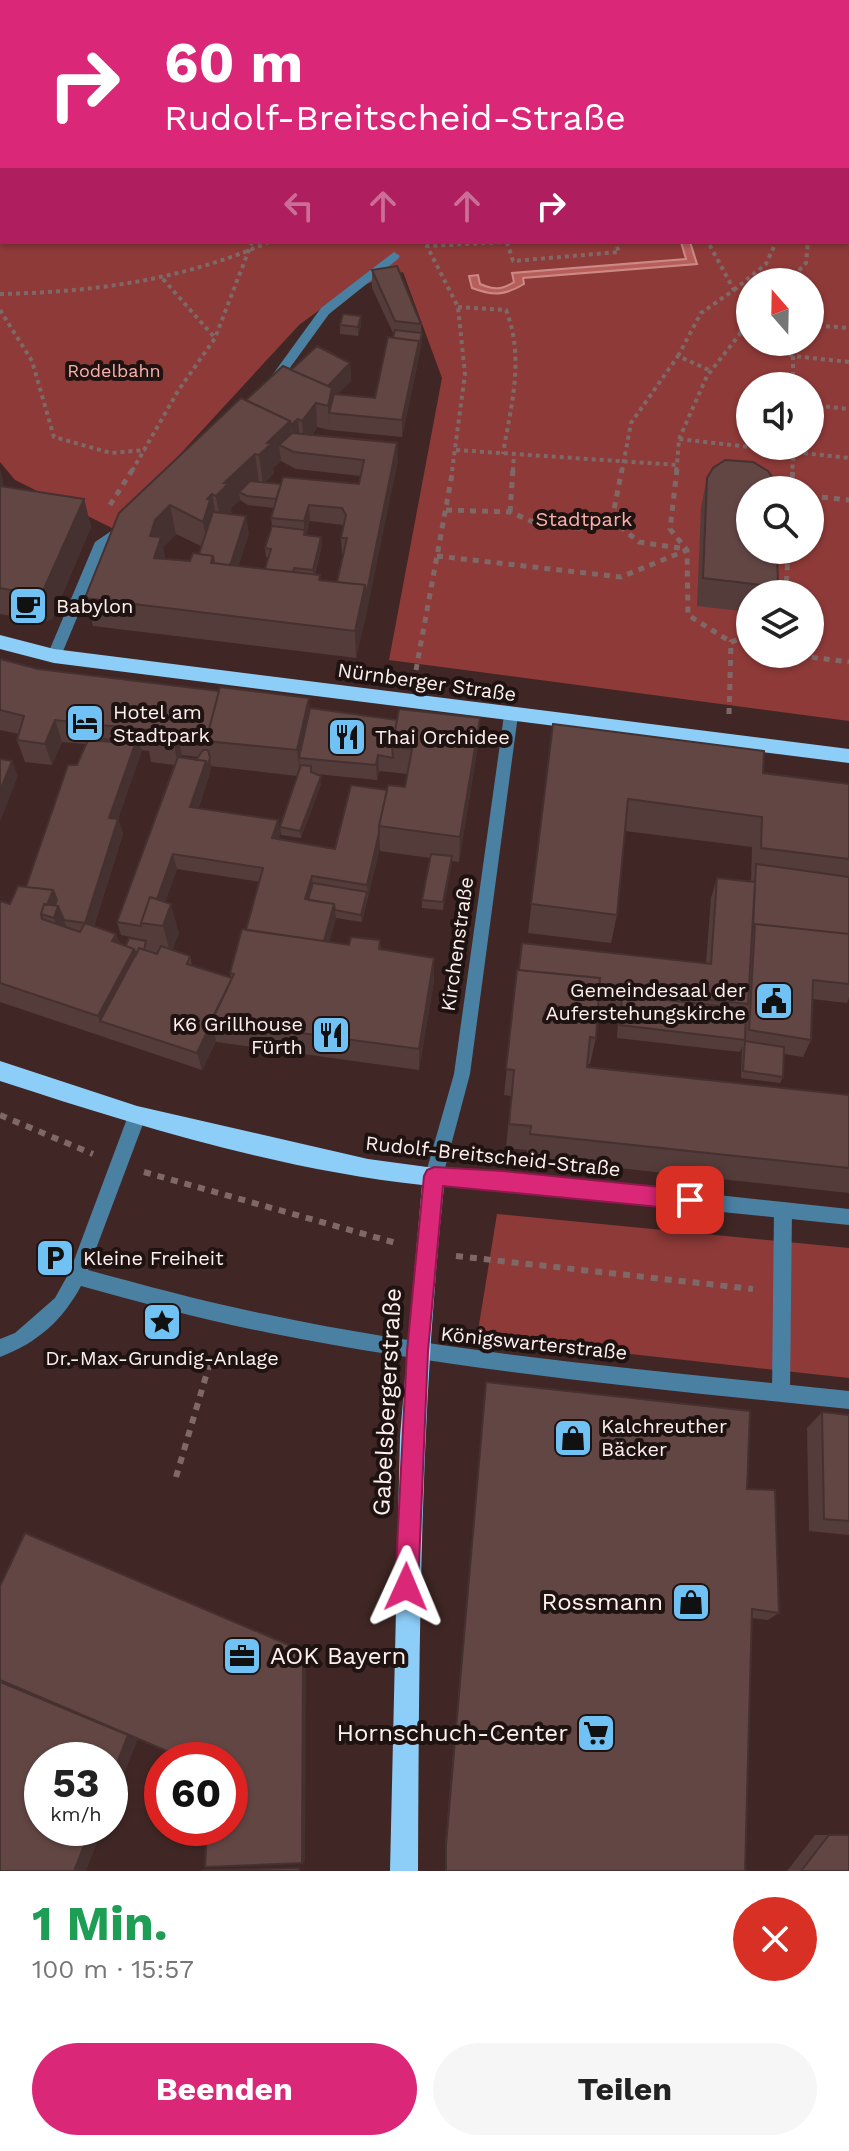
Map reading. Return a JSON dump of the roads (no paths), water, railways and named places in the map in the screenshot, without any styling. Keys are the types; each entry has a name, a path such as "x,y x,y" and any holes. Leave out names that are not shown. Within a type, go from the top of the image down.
{"main road":[{"name":"Nürnberger Straße","path":"0,642 54,656 239,686 849,756"},
{"name":"Rudolf-Breitscheid-Straße","path":"0,1071 137,1116 368,1169 434,1176"},
{"name":"Gabelsbergerstraße","path":"404,1871 406,1559 417,1351 434,1176"}],"street":[{"path":"260,396 282,374 325,311 394,256"},
{"path":"54,656 100,545 136,516"},
{"name":"Kirchenstraße","path":"434,1176 462,1074 511,715"},
{"path":"0,1348 21,1340 61,1304 77,1276 137,1116"},
{"name":"Rudolf-Breitscheid-Straße","path":"434,1176 503,1180 849,1217"},
{"path":"781,1392 783,1210"},
{"name":"Königswarterstraße","path":"77,1276 325,1336 417,1351 849,1400"}],"place":[{"name":"Babylon","path":"28,606"},
{"name":"Hotel am Stadtpark","path":"85,723"},
{"name":"Thai Orchidee","path":"347,737"},
{"name":"Gemeindesaal der Auferstehungskirche","path":"774,1001"},
{"name":"K6 Grillhouse Fürth","path":"331,1035"},
{"name":"Kleine Freiheit","path":"55,1258"},
{"name":"Dr.-Max-Grundig-Anlage","path":"162,1322"},
{"name":"Kalchreuther Bäcker","path":"573,1438"},
{"name":"Rossmann","path":"691,1602"},
{"name":"AOK Bayern","path":"242,1656"},
{"name":"Hornschuch-Center","path":"596,1733"}],"park label":[{"name":"Rodelbahn","path":"114,371"},
{"name":"Stadtpark","path":"584,519"}]}
